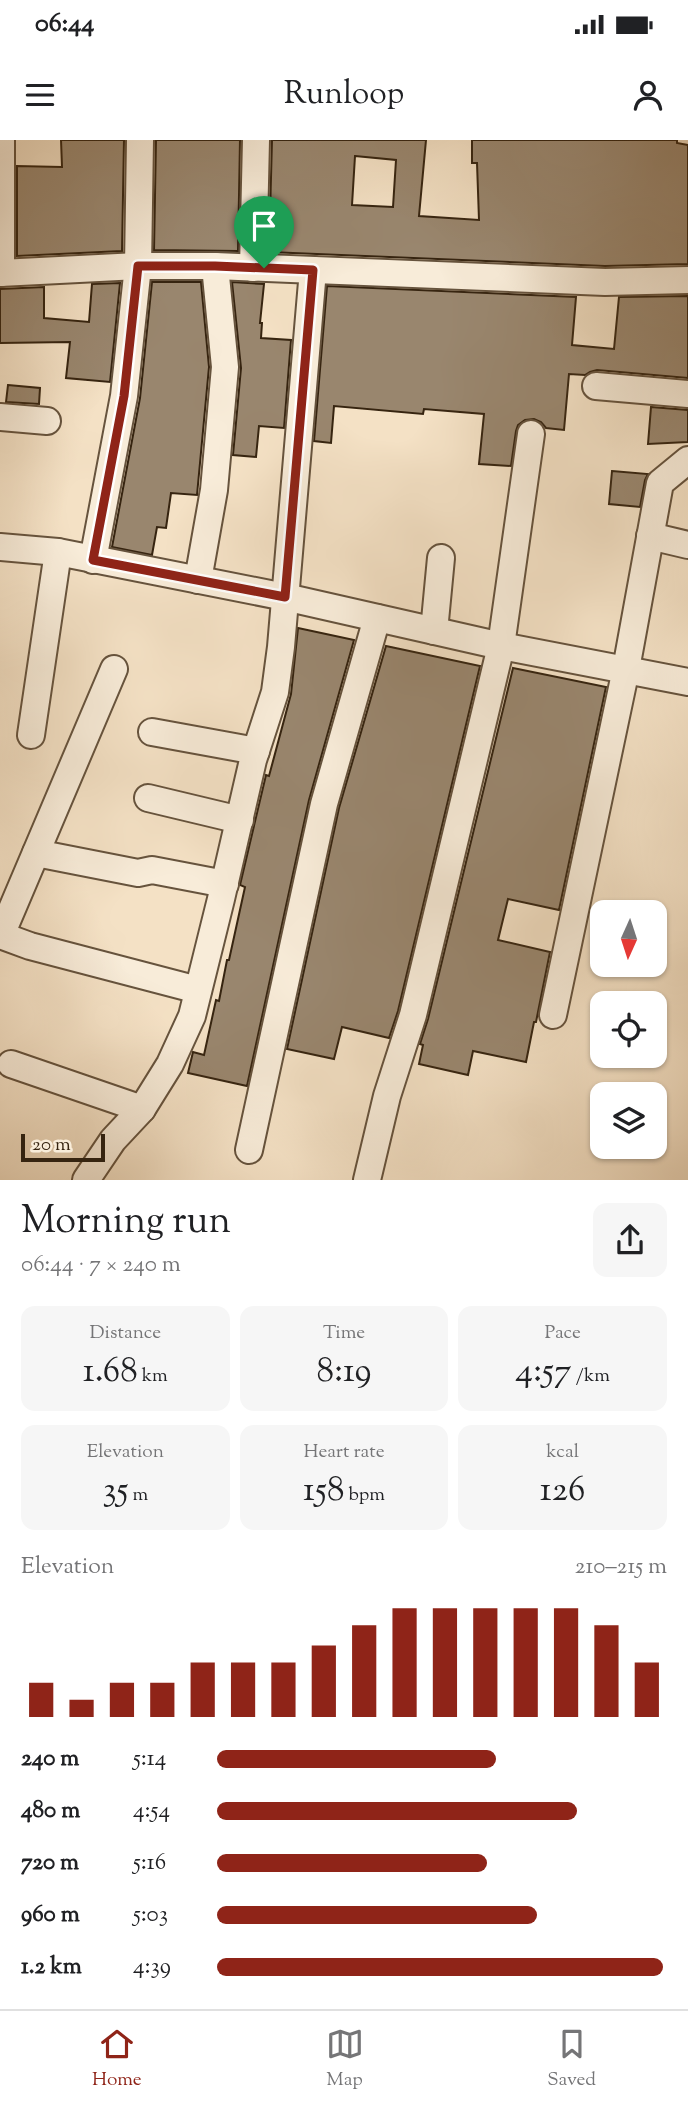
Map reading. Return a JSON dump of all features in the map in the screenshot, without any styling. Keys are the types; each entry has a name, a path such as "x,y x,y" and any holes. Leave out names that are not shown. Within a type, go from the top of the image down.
{"street":[{"path":"93,560 124,396 138,266 140,140"},
{"path":"253,268 256,140"},
{"path":"1,150 1,273 138,266 215,266 605,282 688,280"},
{"path":"198,580 214,490 225,367 215,266"},
{"path":"86,1180 113,1140 142,1109 170,1065 192,1016 256,751 275,692 313,270"},
{"path":"596,386 688,394"},
{"path":"0,417 47,421"},
{"path":"367,1180 387,1096 413,1015 501,646 531,434"},
{"path":"553,1015 626,669 660,483 688,460"},
{"path":"650,536 688,545"},
{"path":"0,547 58,552 285,597 501,646 688,682"},
{"path":"32,735 58,552"},
{"path":"434,631 441,558"},
{"path":"249,1150 324,804 377,618"},
{"path":"114,669 1,935 30,946 198,990"},
{"path":"152,732 256,751"},
{"path":"148,798 240,820"},
{"path":"36,853 138,873 152,870 225,884"},
{"path":"12,1064 142,1109"}],"building":[{"path":"61,140 124,140 122,251 17,256 17,166 62,167"},
{"path":"156,140 240,140 238,251 154,250"},
{"path":"272,140 426,140 419,216 479,220 477,163 472,163 472,140 677,140 677,143 688,145 688,264 605,266 269,252","holes":["355,156 396,160 393,207 352,205"]},
{"path":"152,282 201,282 209,367 197,495 171,493 166,528 157,527 152,555 112,547 140,398"},
{"path":"232,282 264,284 261,338 291,340 284,428 259,426 256,457 233,455 241,368"},
{"path":"120,283 110,382 66,378 70,342 0,343 0,289 44,287 44,318 89,322 92,284"},
{"path":"327,286 576,297 572,345 614,349 619,297 688,296 688,378 597,370 585,375 569,374 564,430 546,428 534,419 525,420 518,425 516,431 511,466 479,464 484,414 424,409 423,414 334,406 331,443 314,441"},
{"path":"8,385 40,388 39,404 6,402"},
{"path":"651,407 688,410 688,442 648,444"},
{"path":"612,471 648,474 640,507 609,504"},
{"path":"298,628 354,640 309,800 247,1086 188,1073 193,1052 204,1055 216,1000 219,1001 245,887 240,885 266,775 269,776 291,694"},
{"path":"386,646 480,666 398,1011 389,1038 342,1027 334,1059 287,1049 339,808"},
{"path":"513,668 606,687 559,910 508,899 498,940 550,952 526,1062 473,1051 468,1075 419,1064 423,1045 420,1044"}],"route":[{"path":"138,266 264,268 313,270 285,597 93,560 124,396 138,266"}]}
